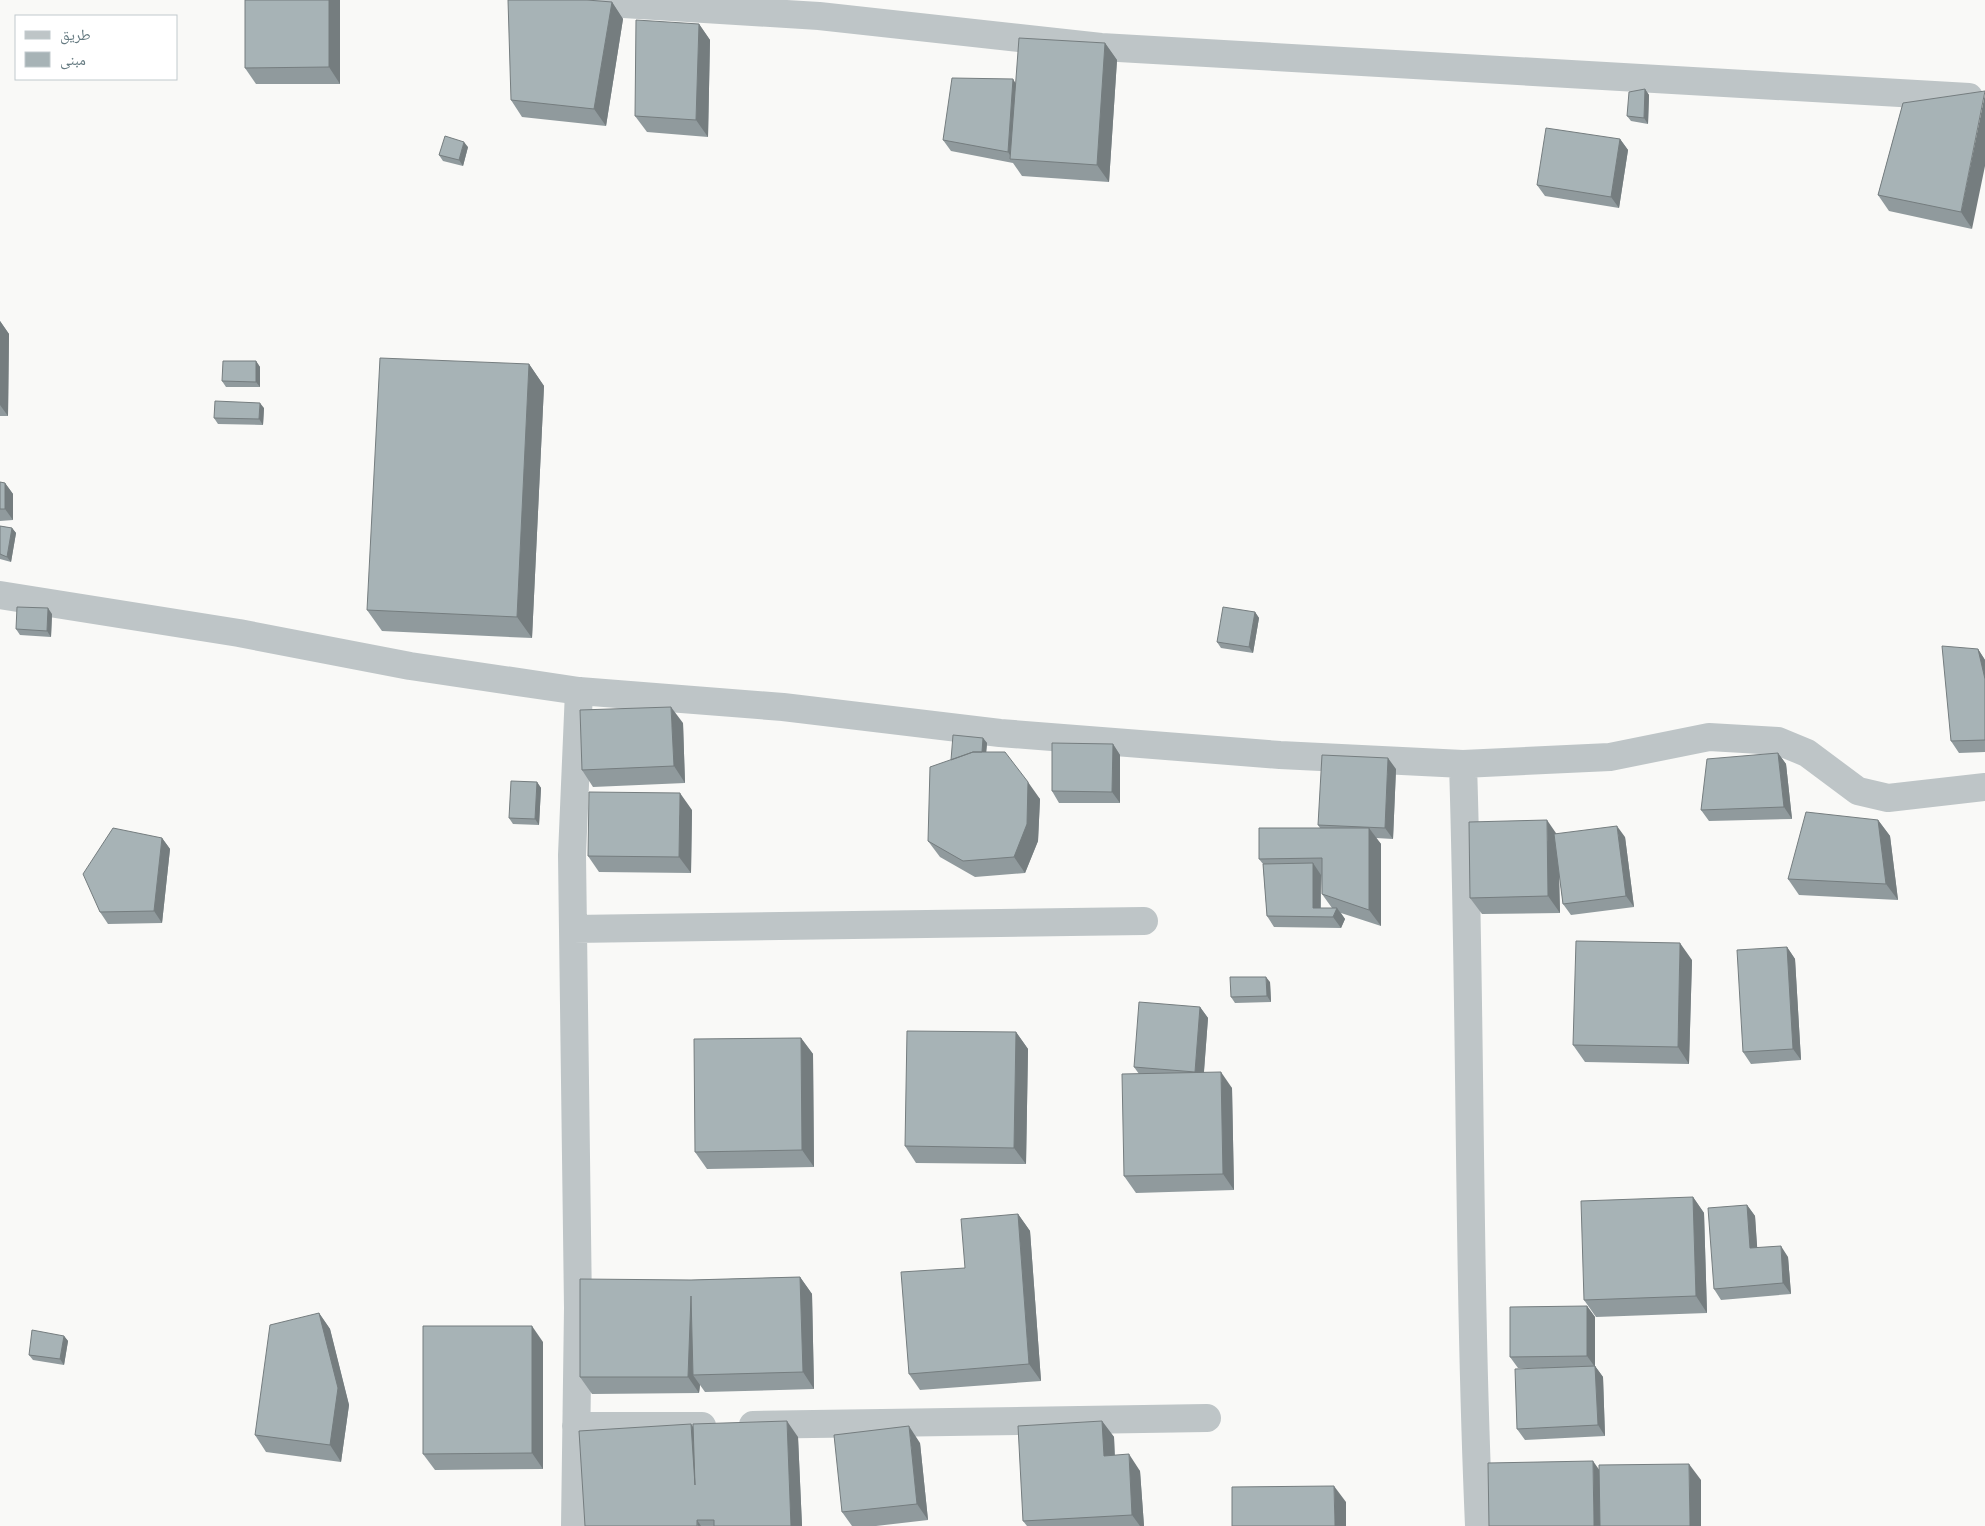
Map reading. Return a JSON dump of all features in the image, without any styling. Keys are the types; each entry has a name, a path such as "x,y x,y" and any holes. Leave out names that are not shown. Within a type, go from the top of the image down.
{"street":[{"path":"559,0 819,16 1101,47 1969,97"},
{"path":"0,595 239,634 410,666 579,692 783,707 1000,733 1280,755 1463,764 1610,757 1710,737 1778,741 1807,753 1858,791 1888,798 1985,787"},
{"path":"575,1526 578,1308 572,855 579,692"},
{"path":"1463,764 1468,928 1472,1278 1479,1526"},
{"path":"573,929 1144,921"},
{"path":"576,1426 882,1425 1207,1418"}],"building":[{"path":"245,0 329,0 329,67 245,68"},
{"path":"508,0 587,0 612,2 594,109 511,100"},
{"path":"636,20 699,24 696,120 635,116"},
{"path":"1019,38 1105,43 1097,165 1010,159"},
{"path":"952,78 1013,79 1008,152 943,140"},
{"path":"1645,89 1644,118 1627,116 1629,92"},
{"path":"1985,91 1961,212 1878,195 1903,103"},
{"path":"1546,128 1620,139 1611,197 1537,185"},
{"path":"445,136 464,142 459,160 439,155"},
{"path":"380,358 529,364 517,617 367,610"},
{"path":"223,361 256,361 256,382 222,381"},
{"path":"215,401 260,403 259,419 214,418"},
{"path":"0,482 5,483 5,509 0,509"},
{"path":"0,526 12,528 7,557 0,554"},
{"path":"17,607 48,608 47,631 16,629"},
{"path":"1223,607 1255,612 1249,647 1217,642"},
{"path":"1942,646 1978,649 1985,679 1985,740 1951,741"},
{"path":"671,707 674,766 582,770 580,710"},
{"path":"953,735 983,738 982,752 973,752 951,760"},
{"path":"1052,743 1113,744 1112,792 1052,791"},
{"path":"973,752 1005,752 1028,782 1027,824 1014,857 963,861 928,841 930,767"},
{"path":"1778,753 1784,807 1701,810 1707,759"},
{"path":"1322,755 1388,758 1385,828 1318,825"},
{"path":"511,781 537,782 535,819 509,818"},
{"path":"589,792 680,793 679,857 588,856"},
{"path":"1806,812 1878,820 1886,884 1788,879"},
{"path":"1547,820 1548,896 1470,898 1469,822"},
{"path":"1617,826 1626,896 1563,904 1554,834"},
{"path":"113,828 162,838 154,911 100,912 83,874"},
{"path":"1259,828 1369,828 1369,910 1322,894 1322,858 1259,859"},
{"path":"1313,863 1313,908 1337,908 1333,917 1267,916 1263,864"},
{"path":"1576,941 1680,943 1678,1047 1573,1045"},
{"path":"1787,947 1793,1049 1743,1052 1737,950"},
{"path":"1230,977 1266,977 1267,996 1231,997"},
{"path":"1139,1002 1200,1007 1195,1072 1134,1067"},
{"path":"907,1031 1016,1032 1014,1148 905,1146"},
{"path":"801,1038 802,1150 695,1152 694,1039"},
{"path":"1221,1072 1223,1174 1124,1176 1122,1074"},
{"path":"1693,1197 1696,1296 1584,1300 1581,1201"},
{"path":"1747,1205 1750,1248 1781,1246 1783,1283 1714,1289 1708,1208"},
{"path":"1018,1214 1029,1364 909,1374 901,1272 965,1268 961,1219"},
{"path":"800,1277 803,1372 693,1375 691,1296 688,1377 580,1377 580,1279 691,1280"},
{"path":"1587,1306 1587,1356 1510,1357 1510,1307"},
{"path":"319,1313 338,1388 330,1445 255,1435 270,1325"},
{"path":"423,1326 532,1326 532,1453 423,1454"},
{"path":"32,1330 64,1336 60,1359 29,1355"},
{"path":"1595,1366 1598,1425 1517,1429 1515,1369"},
{"path":"787,1421 791,1526 714,1526 714,1520 697,1520 697,1526 585,1526 579,1431 691,1424 695,1485 693,1424"},
{"path":"1102,1421 1104,1456 1129,1454 1132,1515 1023,1521 1018,1426"},
{"path":"909,1426 917,1504 842,1512 834,1435"},
{"path":"1593,1461 1594,1526 1489,1526 1488,1463"},
{"path":"1689,1464 1690,1526 1600,1526 1599,1465"},
{"path":"1334,1486 1335,1526 1232,1526 1232,1487"}]}
